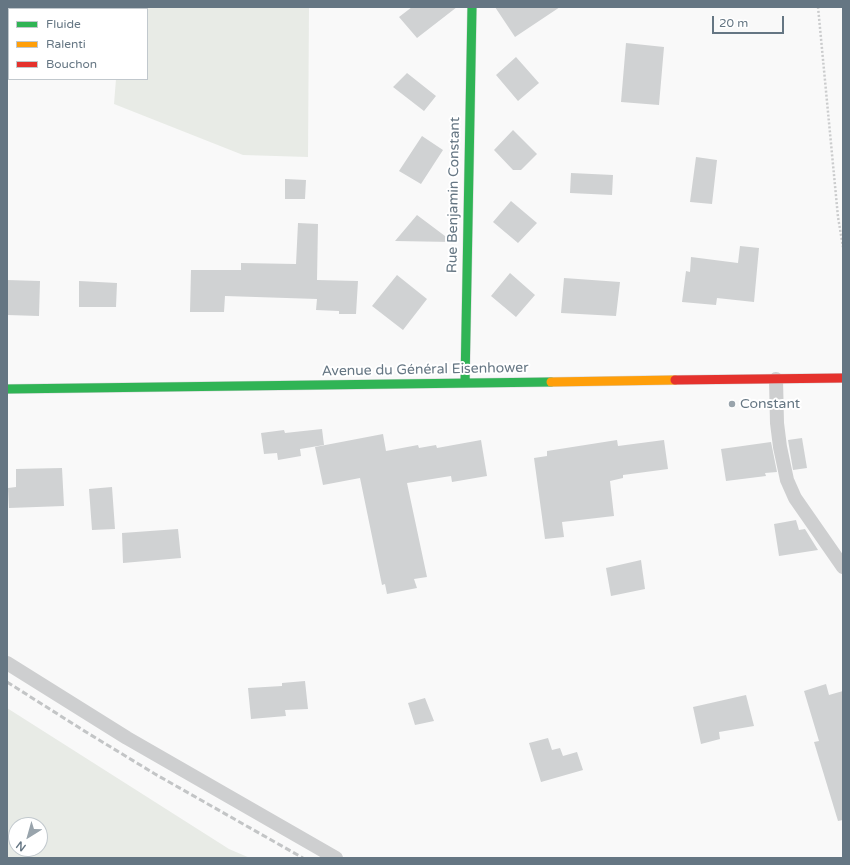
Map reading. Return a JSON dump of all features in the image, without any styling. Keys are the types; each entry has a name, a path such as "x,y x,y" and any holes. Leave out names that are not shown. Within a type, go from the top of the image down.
{"main road":[{"name":"Rue Benjamin Constant","path":"465,383 472,7"},
{"name":"Avenue du Général Eisenhower","path":"7,389 843,378"}],"lane":[{"path":"776,379 777,423 786,480 795,498 843,567"},
{"path":"7,663 127,738 336,858"}],"path":[{"path":"818,7 838,217 843,247"}],"shaded area":[{"path":"309,7 308,157 243,155 114,104 116,80 148,80 148,8 120,8"},
{"path":"7,708 229,849 250,858 7,858"}],"building":[{"path":"412,7 457,7 417,38 399,17"},
{"path":"495,7 560,7 515,37"},
{"path":"626,43 664,47 659,105 621,102"},
{"path":"516,57 539,83 518,101 496,75"},
{"path":"407,73 436,96 424,111 393,87"},
{"path":"513,130 537,154 521,170 513,170 494,150"},
{"path":"422,136 443,150 421,184 399,171"},
{"path":"696,157 717,160 712,204 690,202"},
{"path":"571,173 613,175 612,195 570,193"},
{"path":"285,179 306,180 305,199 285,199"},
{"path":"511,201 537,223 518,243 493,222"},
{"path":"417,215 453,242 395,241"},
{"path":"298,223 318,224 317,280 358,281 356,314 339,314 339,311 316,310 317,299 225,296 224,312 190,312 191,270 241,270 241,263 296,264"},
{"path":"740,246 759,248 754,302 717,298 716,305 682,302 686,271 690,272 691,257 738,263"},
{"path":"510,273 535,295 516,317 491,296"},
{"path":"397,275 427,299 403,330 372,306"},
{"path":"564,278 620,282 616,316 561,313"},
{"path":"7,280 40,281 39,316 7,315"},
{"path":"79,281 117,283 116,307 79,307"},
{"path":"322,429 324,445 300,449 301,456 278,460 277,453 264,454 261,433 284,430 285,433"},
{"path":"383,434 386,451 418,445 419,448 436,445 437,448 481,440 487,476 452,482 451,476 407,483 427,577 414,579 417,588 387,594 385,584 382,585 360,478 323,485 315,447"},
{"path":"802,438 807,468 793,470 788,440"},
{"path":"617,440 618,446 664,440 668,469 623,475 623,478 610,481 614,516 562,522 564,537 545,539 534,458 547,456 547,451"},
{"path":"771,442 777,472 765,473 766,476 726,481 721,449"},
{"path":"62,468 64,506 9,508 8,488 16,487 16,469"},
{"path":"112,487 115,529 92,530 89,489"},
{"path":"796,520 799,530 805,529 818,550 779,556 774,524"},
{"path":"178,529 181,558 123,563 122,533"},
{"path":"641,560 645,589 611,596 606,568"},
{"path":"305,681 308,709 285,710 286,716 251,719 248,688 282,686 282,683"},
{"path":"826,684 829,695 843,691 843,820 838,821 814,742 819,741 804,691"},
{"path":"746,695 754,726 719,732 720,739 701,744 693,707"},
{"path":"425,698 434,721 415,725 408,703"},
{"path":"548,738 552,750 560,748 563,756 577,752 583,770 541,782 529,743"}],"railway":[{"path":"7,682 155,774 303,858"}],"traffic: fast":[{"path":"465,383 472,7"},
{"path":"7,389 551,382"}],"traffic: slow":[{"path":"551,382 675,380"}],"traffic: jam":[{"path":"675,380 843,378"}],"place":[{"name":"Constant","path":"732,404"}]}
